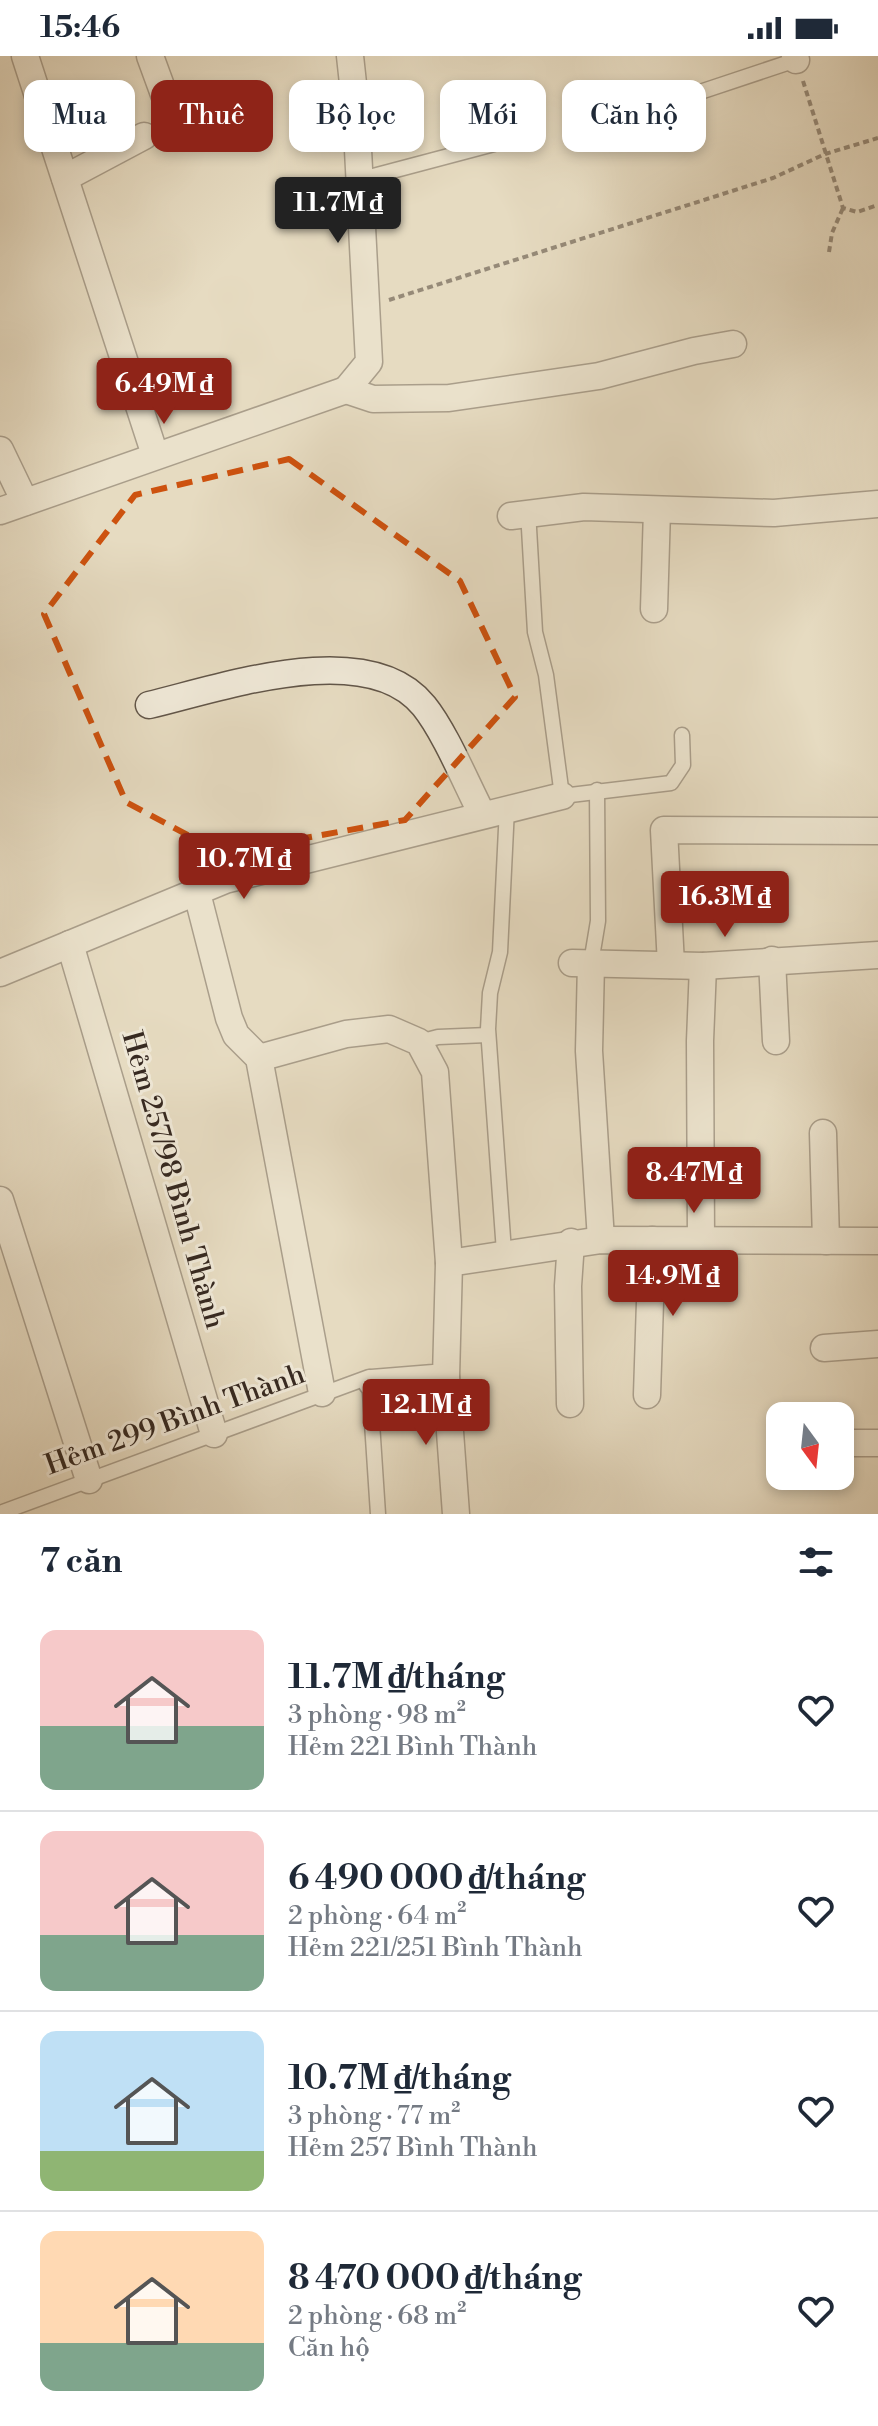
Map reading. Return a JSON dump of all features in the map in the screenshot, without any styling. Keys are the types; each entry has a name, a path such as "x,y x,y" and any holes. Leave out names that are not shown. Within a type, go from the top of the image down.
{"street":[{"path":"25,56 155,455"},
{"path":"150,56 159,80"},
{"path":"0,511 346,390 369,362 350,56"},
{"path":"65,178 144,136"},
{"path":"346,390 373,399 449,398 599,376 733,344"},
{"path":"0,450 25,502"},
{"path":"520,513 584,507 774,513 878,504"},
{"path":"654,609 657,510"},
{"path":"149,705 248,682 326,669 365,673 403,688 424,706 495,811"},
{"path":"0,973 225,880 562,796"},
{"path":"671,965 664,830 878,831"},
{"path":"197,893 229,1018 236,1035 259,1058 322,1393"},
{"name":"Hẻm 257/98 Bình Thành","path":"70,944 214,1434"},
{"path":"601,1240 582,963 703,966 878,955"},
{"path":"772,960 776,1041"},
{"path":"701,1240 700,1041 703,966"},
{"path":"259,1058 346,1034 389,1029 419,1042 435,1072 449,1263 446,1377 456,1514"},
{"path":"823,1133 826,1241"},
{"path":"0,1200 89,1480"},
{"path":"449,1263 504,1252 601,1240 878,1241"},
{"path":"647,1395 652,1240"},
{"path":"570,1404 568,1286 571,1242"},
{"path":"824,1348 878,1344"},
{"path":"370,1380 446,1377"},
{"path":"854,1443 878,1443"}],"lane":[{"path":"706,90 796,58"},
{"path":"358,180 464,152"},
{"path":"520,513 535,632 546,675 562,796 671,783 683,765 682,735"},
{"path":"582,963 598,921 597,790"},
{"path":"495,811 500,952 490,993 488,1035 504,1252"},
{"path":"419,1042 438,1037 488,1035"},
{"path":"370,1380 378,1514"},
{"name":"Hẻm 299 Bình Thành","path":"0,1513 322,1393 370,1380"}],"path":[{"path":"796,58 843,208 832,233 829,252"},
{"path":"367,307 773,178 825,154 878,138"},
{"path":"843,208 857,212 878,205"}],"highlighted area":[{"path":"289,459 460,581 515,697 405,820 221,853 126,802 44,614 135,495"}]}
